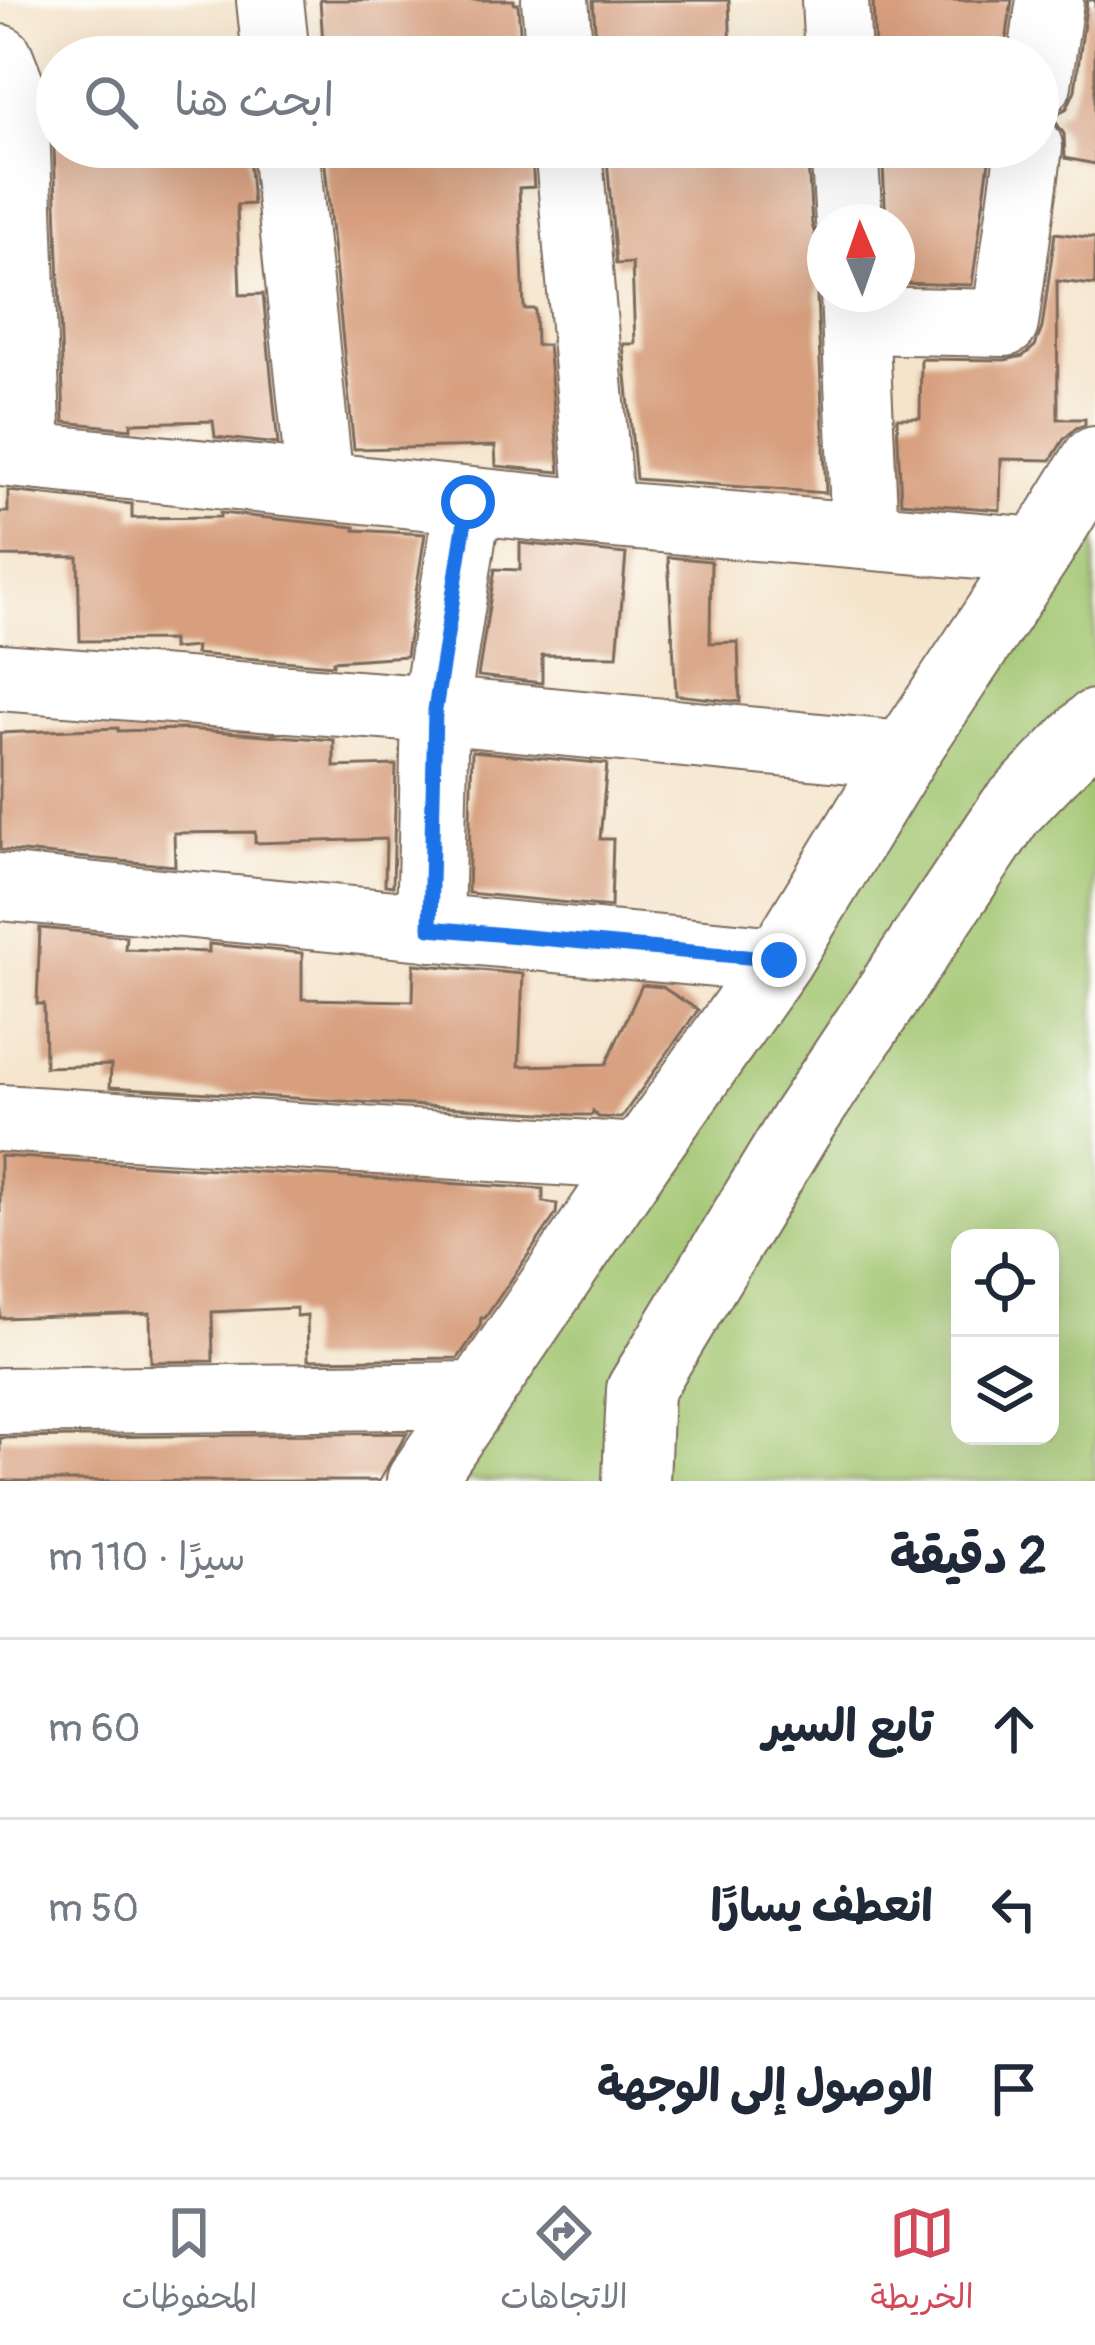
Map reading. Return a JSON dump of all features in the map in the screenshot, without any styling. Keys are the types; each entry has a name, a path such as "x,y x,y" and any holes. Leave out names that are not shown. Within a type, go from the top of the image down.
{"street":[{"path":"270,0 274,36"},
{"path":"555,0 558,36"},
{"path":"835,0 837,36"},
{"path":"1045,36 1050,0"},
{"path":"0,58 15,96 14,454 468,502 1039,551"},
{"path":"288,168 320,484"},
{"path":"570,168 601,514"},
{"path":"845,168 848,204"},
{"path":"902,312 1005,323 1026,168"},
{"path":"855,312 865,536"},
{"path":"420,1481 779,960 904,755 1095,460"},
{"path":"430,928 435,710 468,502"},
{"path":"0,677 435,710 904,755"},
{"path":"636,1481 640,1390 803,1121 1011,810 1095,723"},
{"path":"0,887 779,960"},
{"path":"0,1118 640,1157"},
{"path":"0,1401 478,1395"}],"green space":[{"path":"1095,447 1095,1481 416,1481"}],"building":[{"path":"320,0 514,0 518,4 520,36 323,36"},
{"path":"729,0 730,36 596,36 593,1"},
{"path":"873,0 1012,0 1007,36 874,36"},
{"path":"1087,0 1095,0 1095,164 1065,158 1059,114 1075,90"},
{"path":"55,168 250,168 253,204 237,205 240,295 263,294 278,444 215,437 213,421 131,423 131,429 64,422"},
{"path":"325,168 533,168 534,187 519,188 524,309 535,309 536,345 548,345 560,472 496,466 495,446 354,449"},
{"path":"608,168 808,168 807,312 818,312 826,493 636,479 623,344 635,344 632,263 616,264"},
{"path":"883,168 988,168 972,285 915,283 915,204 885,204"},
{"path":"1055,233 1095,238 1095,285 1057,281 1058,419 1085,419 1085,425 1064,439 1051,460 1001,459 1000,510 901,502 897,418 920,418 921,359 1005,360 1023,356 1035,346 1042,328"},
{"path":"8,491 132,504 132,518 220,517 220,513 425,534 406,656 333,661 333,665 195,654 196,647 172,649 172,640 80,641 78,557 0,556 0,512 8,512"},
{"path":"520,543 626,554 617,656 542,655 542,683 478,676 495,569 520,570"},
{"path":"668,557 711,561 710,643 738,642 740,702 676,695"},
{"path":"118,728 334,740 334,767 396,765 393,886 385,885 386,839 255,843 255,832 174,833 175,866 0,850 0,733"},
{"path":"472,751 607,764 600,839 613,839 611,907 468,893"},
{"path":"40,928 126,936 125,949 209,952 209,944 302,953 302,999 413,1001 414,964 523,974 519,1066 606,1064 642,985 662,987 698,1010 621,1118 598,1117 593,1111 592,1115 575,1115 110,1087 111,1065 45,1067 44,1004 37,1004"},
{"path":"0,1156 543,1189 543,1202 557,1204 556,1214 458,1358 308,1360 307,1315 297,1316 296,1308 212,1312 213,1361 151,1362 150,1313 0,1318"},
{"path":"407,1433 379,1481 0,1481 0,1438"}],"route":[{"path":"468,502 435,710 430,928 779,960"}]}
